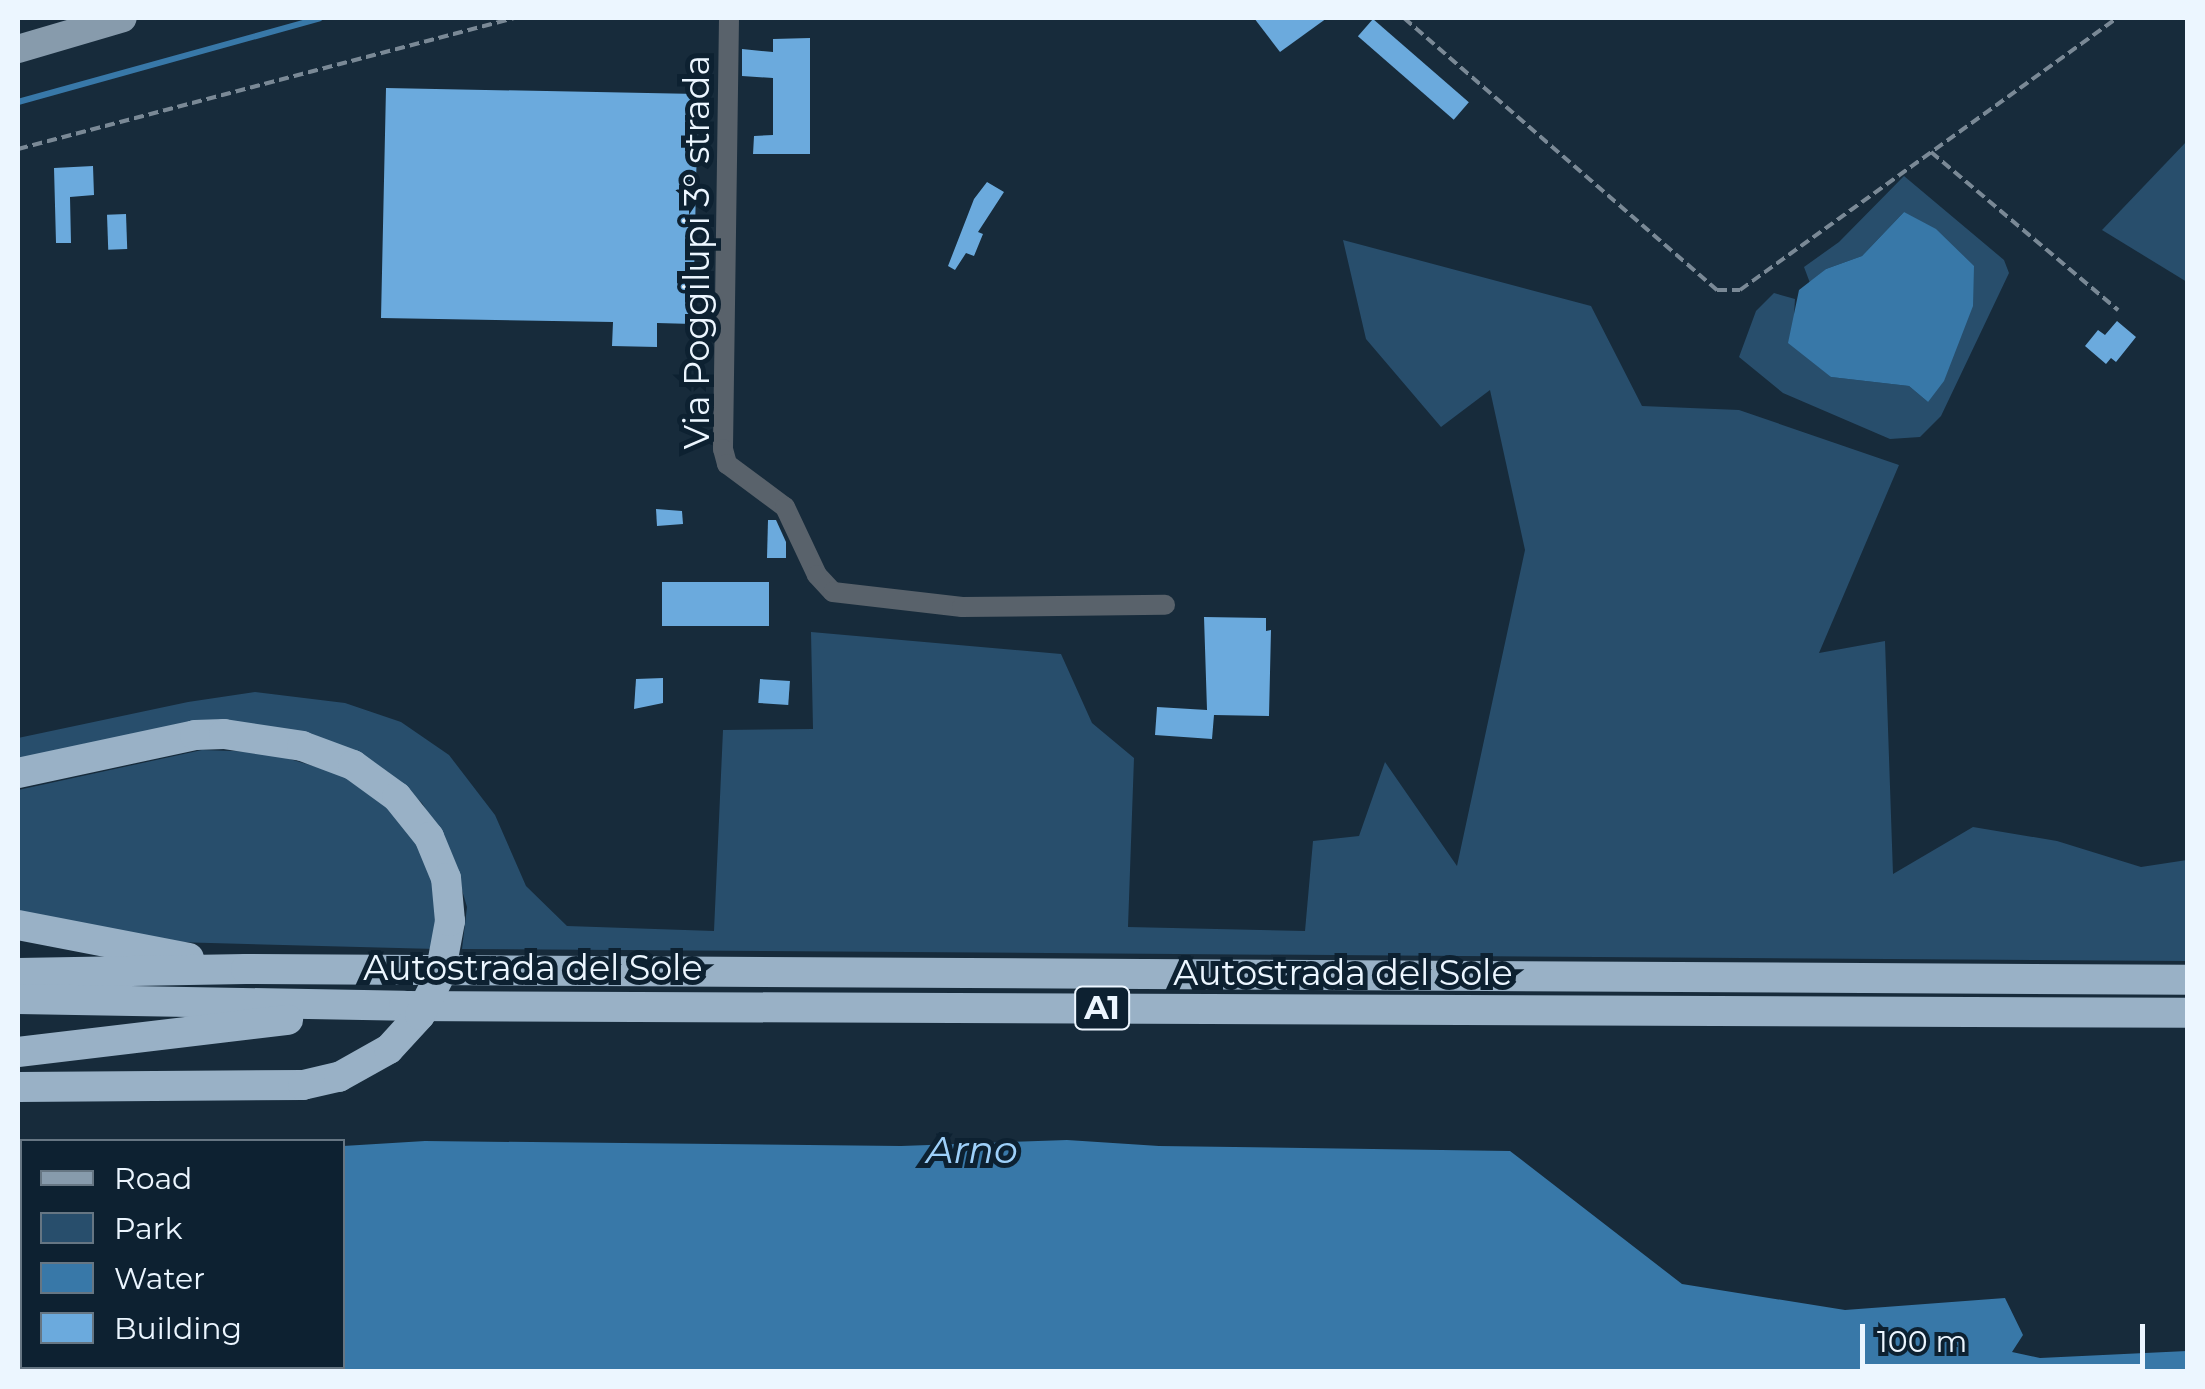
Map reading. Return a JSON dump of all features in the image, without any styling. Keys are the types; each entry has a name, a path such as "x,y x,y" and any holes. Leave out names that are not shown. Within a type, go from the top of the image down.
{"highway":[{"path":"18,773 195,735 224,734 302,746 353,765 397,797 422,825 446,878 449,932 440,975 420,1014 390,1048 339,1077 302,1085 18,1087"},
{"path":"18,925 246,969"},
{"name":"Autostrada del Sole","path":"18,972 246,969 2188,980"},
{"name":"Autostrada del Sole","path":"18,999 404,1006 2188,1013"},
{"path":"18,1052 404,1006"}],"main road":[{"path":"18,49 57,27 123,18"}],"street":[{"name":"Via Poggilupi 3° strada","path":"729,18 723,449 727,464 785,507 817,574 833,592 962,607 1166,605"}],"path":[{"path":"18,149 514,18"},
{"path":"1404,18 1717,290 1740,290 2117,18"},
{"path":"1931,152 2118,310"}],"green space":[{"path":"2187,141 2187,282 2102,230"},
{"path":"1904,176 2004,260 2009,273 1941,416 1920,437 1890,439 1783,393 1739,357 1756,311 1774,293 1795,299 1794,315 1831,377 1909,386 1928,402 1904,212 1862,256 1826,269 1810,283 1804,267 1839,242"},
{"path":"1343,240 1591,306 1642,406 1739,410 1899,465 1819,653 1885,641 1893,874 1973,827 2057,841 2141,867 2187,860 2187,961 462,949 467,907 451,853 422,803 388,772 340,748 293,734 18,764 18,738 188,702 255,692 345,703 401,722 449,755 495,815 526,886 567,926 714,931 723,730 813,729 811,632 1061,654 1092,723 1134,758 1128,927 1305,931 1313,841 1359,836 1385,762 1457,866 1525,550 1490,390 1441,427 1366,339"},
{"path":"202,750 266,752 347,776 385,801 408,828 430,870 439,908 436,949 137,941 18,917 18,790"}],"water":[{"path":"1904,212 1936,229 1974,266 1973,306 1944,381 1928,402 1909,386 1831,377 1788,343 1799,290 1826,269 1862,256"},
{"name":"Arno","path":"1067,1140 1159,1146 1510,1151 1682,1284 1845,1310 2005,1298 2023,1335 2012,1352 2040,1358 2187,1351 2187,1371 18,1371 18,1143 20,1369 345,1369 345,1146 425,1141 901,1146"}],"building":[{"path":"1254,18 1327,18 1280,52"},
{"path":"1373,19 1469,102 1454,120 1358,36"},
{"path":"810,38 810,154 753,154 754,136 773,135 773,78 742,76 742,49 773,52 773,39"},
{"path":"386,88 698,94 693,324 657,323 657,347 612,346 613,322 381,318"},
{"path":"93,166 94,195 70,197 71,243 56,243 54,168"},
{"path":"987,182 1004,192 978,232 983,234 974,256 966,253 955,270 948,266 974,199"},
{"path":"126,214 127,249 108,250 107,215"},
{"path":"2117,321 2136,337 2116,362 2111,358 2106,364 2085,346 2098,330 2105,335"},
{"path":"656,509 682,511 683,524 657,526"},
{"path":"768,520 776,520 786,542 786,558 767,558"},
{"path":"662,582 769,582 769,626 662,626"},
{"path":"1204,617 1266,618 1266,631 1271,630 1269,716 1214,715 1212,739 1155,735 1157,707 1207,710"},
{"path":"663,678 663,703 634,709 636,679"},
{"path":"760,679 790,681 788,705 758,703"}],"waterway":[{"path":"18,102 320,18"}]}
